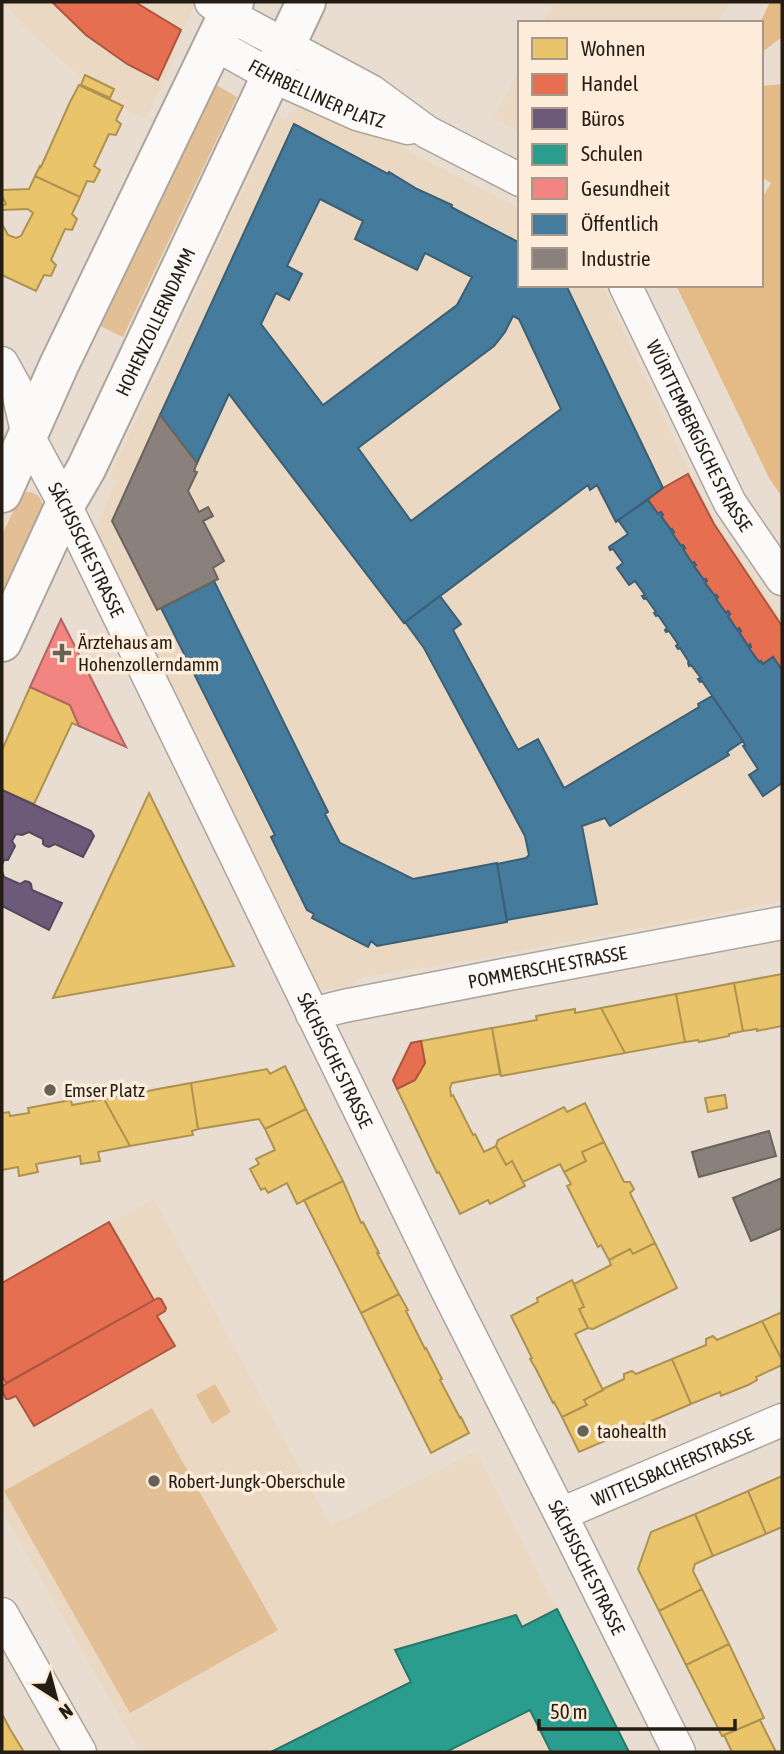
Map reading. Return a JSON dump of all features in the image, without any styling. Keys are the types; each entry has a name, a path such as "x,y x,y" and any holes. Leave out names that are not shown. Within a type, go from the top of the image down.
{"main road":[{"name":"HOHENZOLLERNDAMM","path":"2,642 306,2"},
{"path":"2,494 221,15"}],"street":[{"name":"FEHRBELLINER PLATZ","path":"221,15 278,60 371,91 426,132 518,179"},
{"name":"WÜRTTEMBERGISCHE STRASSE","path":"626,287 730,503 782,579"},
{"name":"SÄCHSISCHE STRASSE","path":"2,363 18,393 28,436 65,505 446,1288 679,1752"},
{"name":"POMMERSCHE STRASSE","path":"312,1014 445,986 782,923"},
{"name":"WITTELSBACHERSTRASSE","path":"561,1514 782,1420"},
{"path":"2,1614 80,1752"}],"shaded area":[{"path":"2,2 196,2 173,51 177,53 146,119 79,85 81,78 24,27 8,6 2,9"},
{"path":"554,2 729,2 719,21 545,21"},
{"path":"770,2 782,2 782,37 763,51 763,21"},
{"path":"518,72 518,131 494,118"},
{"path":"213,83 237,97 123,337 98,325"},
{"path":"782,84 782,497 769,478 677,287 763,287 763,197 771,183 763,178 763,86"},
{"path":"298,108 348,119 518,208 518,287 603,287 692,478 716,522 782,618 782,901 359,978 351,987 325,990 313,983 307,975 310,965 94,534 116,480 110,476 278,116 286,120 288,115"},
{"path":"26,492 40,498 42,514 2,602 2,535 20,497"},
{"name":"Robert-Jungk-Oberschule","path":"154,1199 331,1526 476,1451 629,1752 140,1752 2,1511 2,1285"},
{"path":"215,1384 231,1412 212,1424 196,1395"},
{"path":"152,1408 278,1630 130,1713 4,1491"}],"building: Wohnen":[{"path":"85,75 114,89 110,98 81,85"},
{"path":"79,85 123,106 116,120 121,124 116,135 109,134 94,166 100,170 94,182 87,181 80,197 35,176"},
{"path":"35,176 80,197 72,214 77,219 72,230 65,229 51,260 56,265 51,276 44,275 36,291 2,275 2,224 8,235 16,238 21,236 33,213 28,209 2,210 2,206 6,204 2,190 29,189"},
{"path":"30,687 70,705 79,726 72,723 34,804 2,790 2,750"},
{"path":"149,793 234,966 53,998 126,843"},
{"path":"782,974 782,1026 743,1031 734,983"},
{"path":"734,983 743,1031 699,1042 685,1042 676,994"},
{"path":"676,994 685,1042 625,1053 601,1008"},
{"path":"601,1008 625,1053 501,1076 492,1028 537,1020 536,1016 563,1011 575,1009 575,1013"},
{"path":"492,1028 500,1074 452,1083 451,1096 453,1095 484,1152 496,1146 506,1165 512,1161 525,1186 490,1204 488,1200 460,1214 397,1089 415,1080 425,1063 421,1041"},
{"path":"285,1066 306,1109 265,1129 259,1119 198,1129 191,1083 267,1069 270,1074"},
{"path":"191,1083 198,1129 192,1131 193,1135 130,1146 104,1099"},
{"path":"725,1095 727,1108 708,1112 705,1098"},
{"path":"104,1099 130,1146 98,1152 100,1161 81,1164 80,1156 36,1164 38,1172 19,1176 18,1167 2,1170 2,1113 9,1112 10,1116 29,1113 28,1108 71,1100 72,1105"},
{"path":"585,1103 604,1142 582,1152 586,1161 564,1172 560,1164 523,1182 512,1161 506,1165 496,1146 498,1140 564,1107 567,1112"},
{"path":"306,1109 343,1181 297,1204 287,1183 268,1193 265,1188 261,1190 250,1169 259,1164 256,1159 275,1150 265,1129"},
{"path":"604,1142 624,1182 630,1182 634,1189 630,1193 655,1243 633,1254 630,1249 609,1260 601,1245 598,1247 567,1186 571,1184 564,1172 586,1161 582,1152"},
{"path":"343,1181 361,1223 363,1222 399,1294 361,1313 304,1200"},
{"path":"655,1243 677,1288 593,1329 588,1328 579,1309 584,1307 574,1284 611,1265 609,1260 630,1249 633,1254"},
{"path":"572,1280 584,1307 579,1309 588,1328 575,1334 603,1390 584,1400 587,1405 562,1417 530,1359 532,1358 511,1316 538,1302 537,1298"},
{"path":"399,1294 469,1433 431,1453 361,1313"},
{"path":"782,1312 782,1360 762,1321"},
{"path":"762,1321 782,1365 756,1377 757,1380 748,1385 721,1396 720,1392 691,1404 672,1359 706,1345 706,1339 713,1336 717,1340"},
{"path":"672,1359 691,1404 579,1452 562,1417 587,1405 584,1400 624,1379 624,1374 632,1371 636,1374"},
{"path":"782,1476 782,1527 766,1534 748,1491"},
{"path":"748,1491 766,1534 713,1556 695,1514"},
{"path":"695,1514 713,1556 695,1564 693,1571 702,1589 659,1611 638,1569 651,1532"},
{"path":"702,1589 729,1644 686,1665 659,1611"},
{"path":"729,1644 764,1718 722,1736 686,1665"},
{"path":"2,1714 10,1729 24,1752 2,1752"},
{"path":"760,1720 776,1752 732,1752 724,1735"}],"building: Handel":[{"path":"52,2 135,2 181,30 158,80 127,64 86,35"},
{"path":"688,474 714,524 782,626 782,670 773,657 763,664 759,662 749,648 750,644 748,646 739,628 737,630 728,616 728,611 726,613 716,599 718,597 705,583 706,579 704,580 694,566 696,565 672,533 674,532 661,516 661,512 658,514 648,500"},
{"path":"421,1041 425,1063 415,1080 397,1089 393,1080 411,1043"},
{"path":"109,1222 154,1300 6,1383 2,1376 2,1283"},
{"path":"158,1298 166,1308 157,1316 175,1346 34,1426 16,1396 6,1399 2,1386"}],"building: Büros":[{"path":"2,790 91,831 94,836 83,857 55,844 46,846 43,839 29,832 16,834 12,841 15,846 8,860 4,860 2,865"},
{"path":"2,871 4,877 20,884 29,882 32,890 62,903 49,930 2,906"}],"building: Schulen":[{"path":"557,1609 629,1752 551,1752 530,1710 446,1752 271,1752 411,1682 395,1650 516,1615 522,1627"}],"building: Gesundheit":[{"name":"Ärztehaus am Hohenzollerndamm","path":"61,619 126,747 79,726 70,705 30,687"}],"building: Öffentlich":[{"path":"294,124 518,242 518,287 567,287 663,488 616,522 597,485 590,490 588,485 404,623 229,394 197,463 160,415","holes":["320,199 363,221 355,239 417,270 425,253 472,277 457,305 323,405 261,324 276,293 289,300 302,274 287,266","513,316 519,319 561,409 411,521 358,448 494,346"]},
{"path":"648,500 658,514 661,512 661,516 674,532 672,533 696,565 694,566 704,580 706,579 705,583 718,597 716,599 726,613 728,611 728,616 737,630 739,628 741,631 739,632 748,646 750,644 749,648 759,662 763,664 773,657 782,670 782,783 763,796 749,775 758,769 743,746 743,741 698,679 701,678 691,665 689,666 669,631 666,632 667,628 658,615 656,616 646,598 644,599 642,596 645,595 635,581 629,585 617,568 623,563 613,549 610,550 609,547 628,534 618,520"},
{"path":"214,581 328,812 325,814 340,843 413,879 497,863 507,922 377,946 371,941 368,947 312,918 314,914 307,910 271,837 275,835 161,608"},
{"path":"440,596 461,624 453,630 518,750 538,739 564,788 699,707 698,704 712,696 743,741 727,752 729,755 610,826 605,818 582,826 597,904 507,920 497,864 529,855 525,836 424,648 405,622"}],"building: Industrie":[{"path":"160,415 197,463 194,471 197,472 188,491 199,512 208,507 213,516 203,521 224,561 213,568 218,579 157,610 112,521"},
{"path":"769,1131 776,1156 699,1177 692,1152"},
{"path":"782,1178 782,1228 751,1241 733,1198"}],"place":[{"name":"Ärztehaus am Hohenzollerndamm","path":"62,653"},
{"name":"Emser Platz","path":"50,1090"},
{"name":"taohealth","path":"583,1431"},
{"name":"Robert-Jungk-Oberschule","path":"154,1481"}]}
